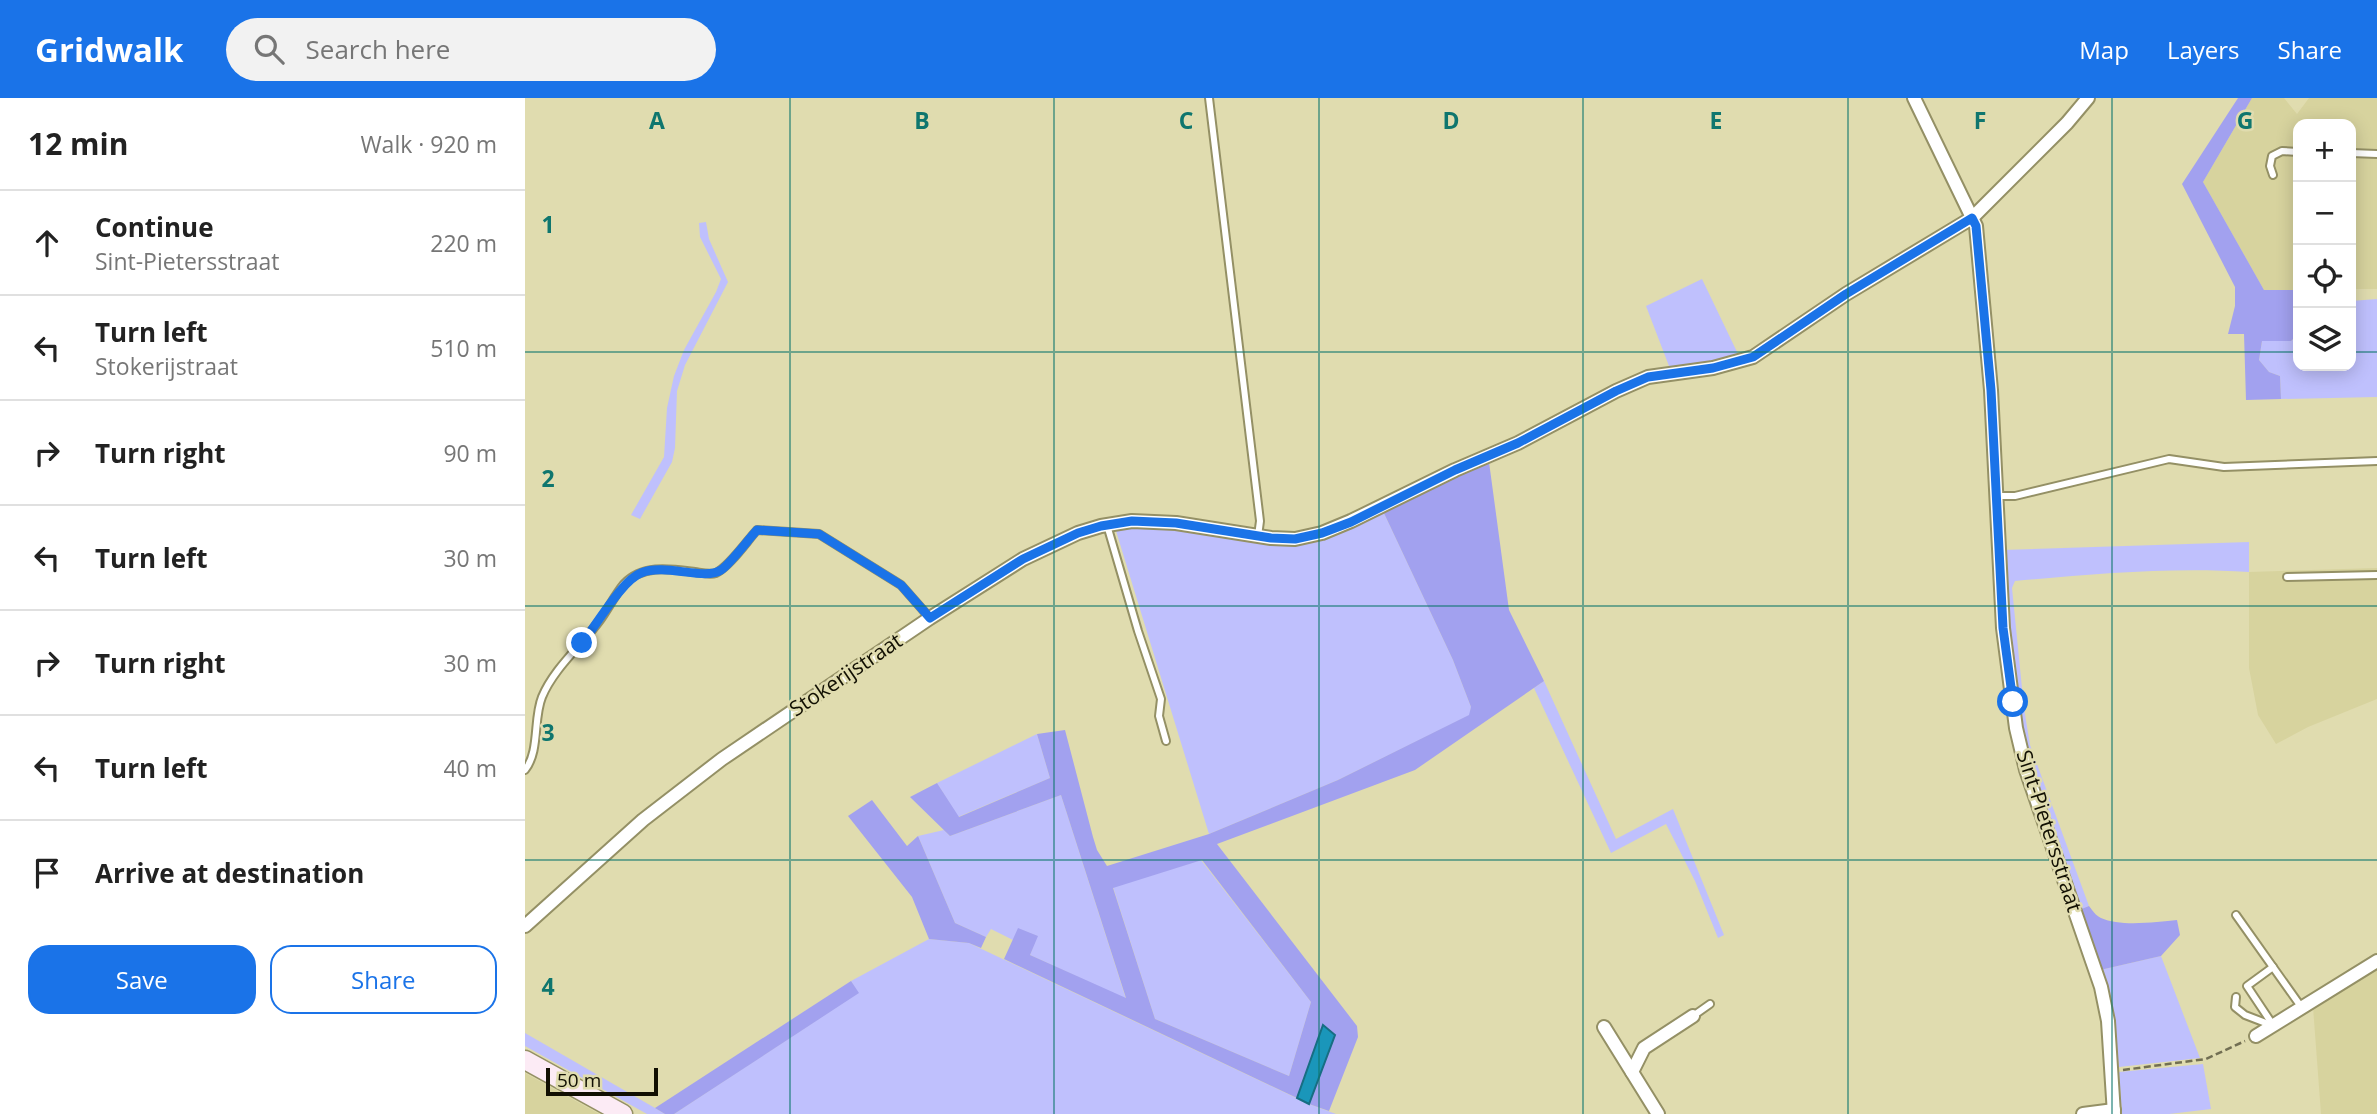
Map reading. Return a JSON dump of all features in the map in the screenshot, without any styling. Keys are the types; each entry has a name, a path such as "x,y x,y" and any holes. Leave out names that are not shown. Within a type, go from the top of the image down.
{"street":[{"name":"Sint-Pietersstraat","path":"1914,98 1976,226 1989,353 2003,628 2016,728 2026,770 2101,987 2108,1021 2114,1112"},
{"name":"Stokerijstraat","path":"525,926 643,820 722,759 930,618 1023,559 1078,533 1132,521 1176,523 1295,539 1322,533 1351,522 1455,470 1518,443 1648,377 1713,368 1753,357 1846,294 1972,218 2067,123 2088,98"},
{"path":"2256,1036 2377,961"},
{"path":"1632,1072 1644,1048 1693,1016"},
{"path":"1604,1027 1658,1114"},
{"path":"525,1060 623,1114"},
{"path":"2083,1114 2114,1112"}],"lane":[{"path":"1209,98 1260,521 1258,536"},
{"path":"2273,175 2270,166 2272,156 2282,151 2293,152"},
{"path":"2356,153 2377,154"},
{"path":"1996,496 2015,495 2169,459 2224,467 2377,461"},
{"path":"1107,525 1161,699 1159,716 1166,741"},
{"path":"525,770 532,753 536,712 543,694 625,584 639,573 655,569 673,569 713,574 723,569 757,530 819,534 901,585 930,618"},
{"path":"2287,578 2377,575"},
{"path":"2236,915 2302,1008"},
{"path":"2273,967 2247,986 2273,1026"},
{"path":"2236,997 2235,1007 2245,1015 2273,1026"},
{"path":"1693,1016 1710,1004"}],"path":[{"path":"2112,1071 2206,1059 2256,1036"}],"shaded area":[{"path":"2238,98 2252,98 2203,182 2264,290 2293,290 2293,339 2262,341 2259,360 2269,372 2280,376 2281,399 2246,400 2244,334 2228,334 2235,306 2235,287 2182,184"},
{"path":"2252,98 2284,98 2297,114 2309,98 2377,98 2377,289 2356,289 2356,119 2293,119 2293,290 2264,290 2203,182"},
{"path":"706,222 709,239 728,282 685,365 677,391 672,462 640,519 631,515 664,457 667,408 674,376 684,350 721,279 700,237 699,223"},
{"path":"1702,279 1738,354 1695,365 1669,366 1646,306"},
{"path":"2377,299 2377,397 2281,399 2280,376 2269,372 2259,360 2262,341 2293,339 2293,371 2356,371 2356,301"},
{"path":"1489,462 1509,610 1544,681 1415,770 1217,844 1357,1026 1358,1037 1329,1111 1309,1104 1335,1035 1323,1026 1297,1098 1004,959 1018,928 1038,936 1030,955 1126,998 1061,795 950,836 910,797 937,783 959,817 1050,778 1037,734 1065,730 1097,850 1107,866 1209,834 1338,780 1469,715 1471,707 1453,660 1383,511","holes":["1202,860 1311,1002 1289,1076 1155,1019 1113,888"]},
{"path":"1383,511 1453,660 1471,707 1470,715 1338,780 1209,834 1116,531 1136,527 1176,527 1277,545 1295,544"},
{"path":"2249,542 2249,572 2161,571 2015,581 2012,588 2030,745 2089,906 2079,910 2031,778 2016,712 2002,550"},
{"path":"2377,568 2377,699 2308,727 2276,744 2258,715 2249,668 2249,572"},
{"path":"1544,681 1616,839 1673,809 1724,935 1718,938 1695,881 1666,824 1611,853 1534,688"},
{"path":"1037,734 1050,778 958,817 937,783"},
{"path":"1061,795 1126,999 1030,955 1037,936 1019,929 1013,940 991,929 986,937 955,923 918,836 944,830 950,836"},
{"path":"872,800 907,846 918,836 955,923 986,937 981,948 969,943 929,939 912,897 848,816"},
{"path":"1201,860 1311,1002 1289,1076 1155,1019 1113,887"},
{"path":"2089,906 2099,917 2109,921 2139,923 2177,920 2180,935 2161,956 2100,970 2079,910"},
{"path":"929,939 969,943 1309,1104 1336,1114 674,1114 858,993 851,981"},
{"path":"2161,956 2200,1058 2119,1067 2114,1022 2100,970"},
{"path":"2377,965 2377,1114 2321,1114 2313,1007"},
{"path":"851,981 859,993 674,1114 665,1114 655,1108"},
{"path":"1323,1025 1335,1035 1309,1104 1297,1098"},
{"path":"525,1033 665,1114 647,1114 525,1046"},
{"path":"2203,1064 2211,1109 2169,1114 2122,1114 2119,1072"},
{"path":"525,1073 594,1111 600,1114 525,1114"}],"route":[{"path":"582,643 625,584 639,573 655,569 673,569 713,574 723,569 757,530 819,534 901,585 930,618 1023,559 1078,533 1101,526 1132,521 1176,523 1271,538 1295,539 1322,533 1351,522 1380,505 1518,443 1648,377 1713,368 1753,357 1846,294 1972,218 1976,226 1989,353 2003,628 2013,702"}]}
